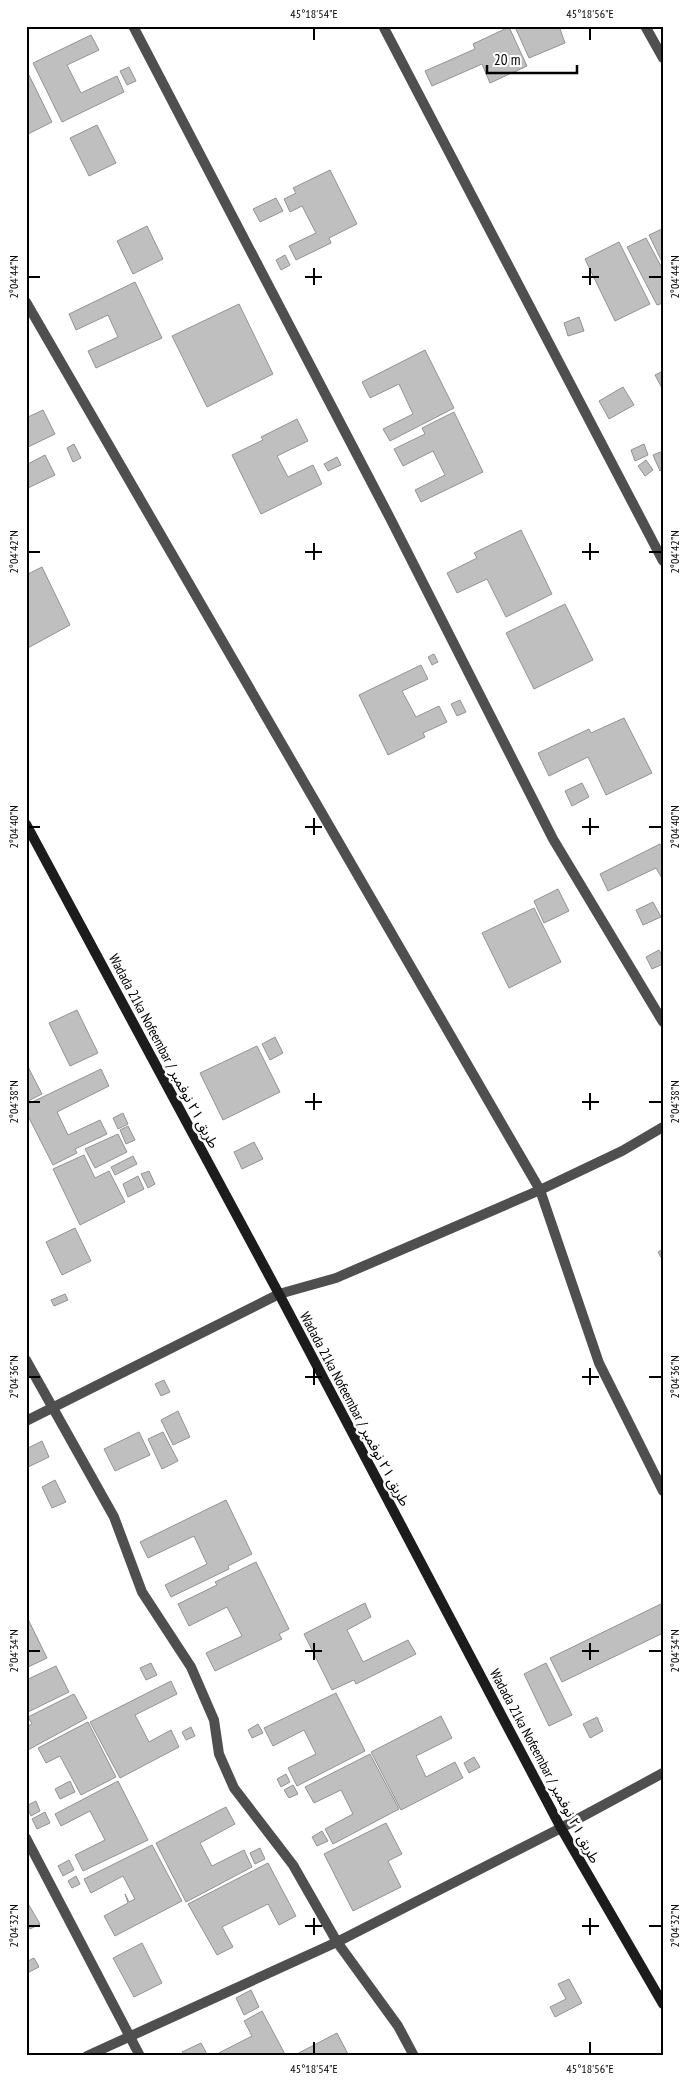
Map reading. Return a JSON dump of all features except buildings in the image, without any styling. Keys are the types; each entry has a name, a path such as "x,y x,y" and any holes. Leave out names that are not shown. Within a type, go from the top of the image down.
{"street":[{"path":"133,26 386,509 553,839 663,1022"},
{"path":"384,26 663,561"},
{"path":"645,26 663,58"},
{"path":"26,302 540,1190 599,1364 663,1491"},
{"name":"Wadada 21ka Nofeembar / طريق ٢١ نوفمبر","path":"26,824 279,1294 561,1828 663,2004"},
{"path":"26,1421 279,1294 336,1278 540,1190 622,1151 663,1127"},
{"path":"26,1360 114,1517 142,1592 191,1667 214,1720 219,1754 234,1788 293,1865 337,1942 398,2026 414,2056"},
{"path":"87,2056 337,1942 561,1828 663,1773"},
{"path":"26,1838 140,2056"}]}
